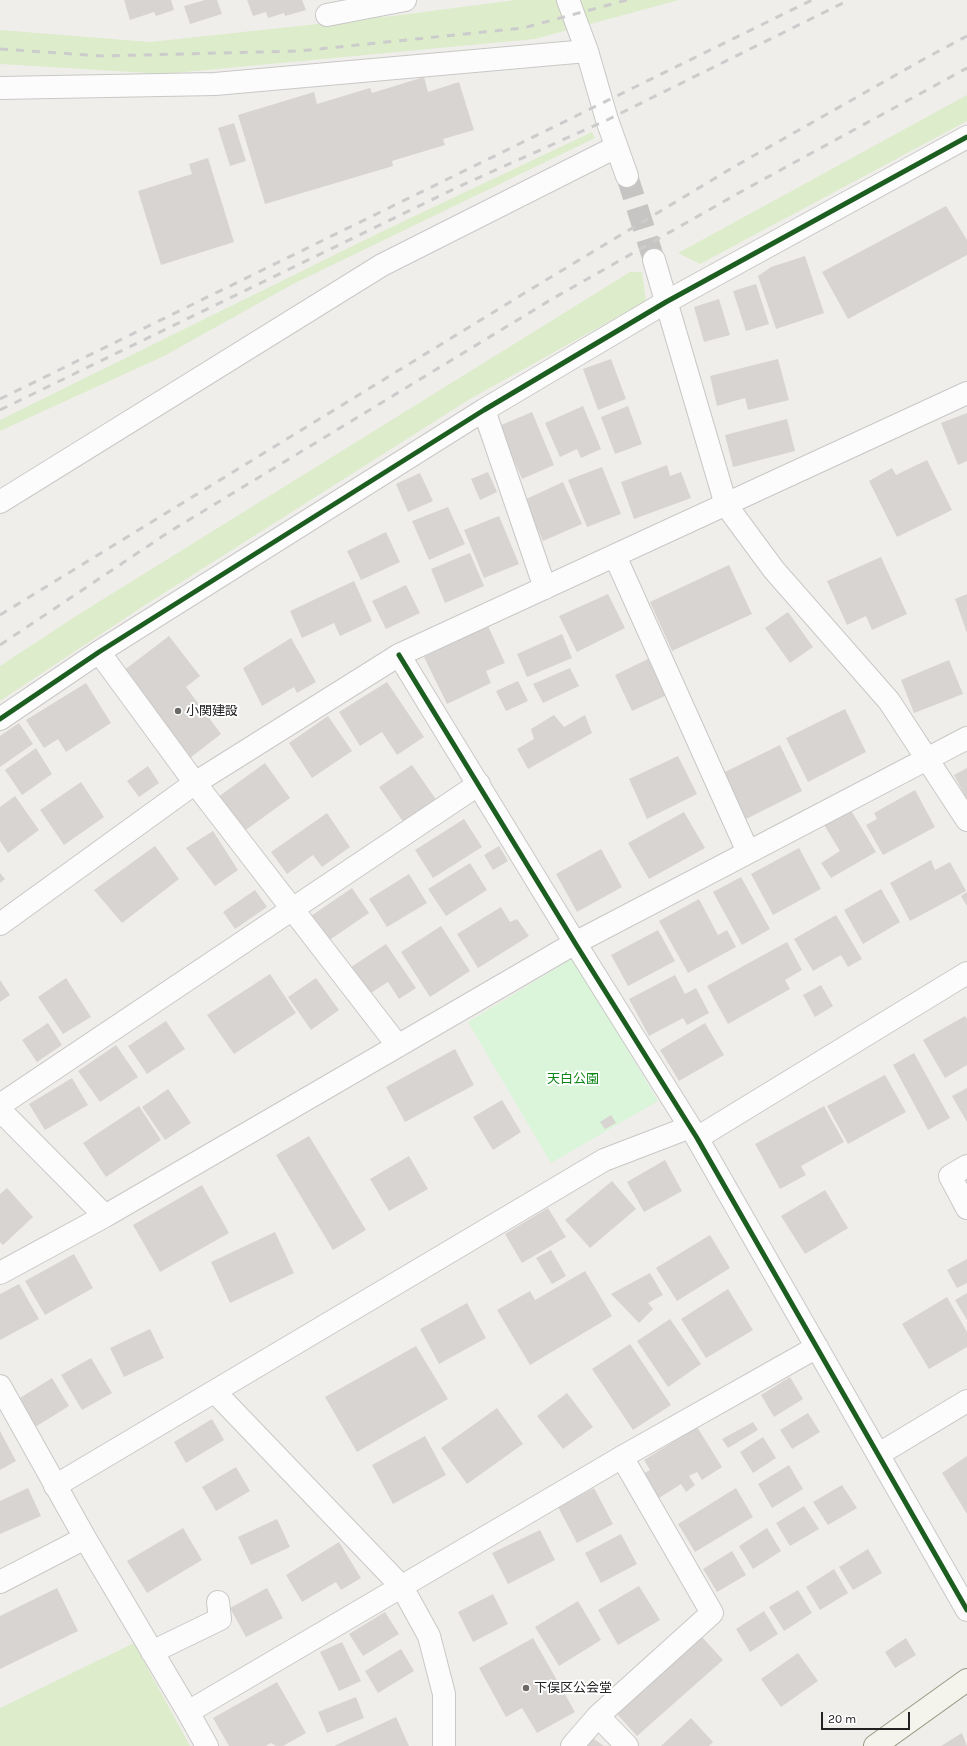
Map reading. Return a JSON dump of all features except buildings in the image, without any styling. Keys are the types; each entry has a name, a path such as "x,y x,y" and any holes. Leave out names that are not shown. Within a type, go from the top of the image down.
{"street":[{"path":"327,15 405,0"},
{"path":"568,0 587,51 616,147 627,176"},
{"path":"0,88 215,84 587,51"},
{"path":"0,719 99,652 484,410 666,302 967,137"},
{"path":"0,502 382,265 616,147"},
{"path":"654,260 726,505 774,570 889,701 967,820"},
{"path":"0,924 195,783 399,655 967,393"},
{"path":"484,410 546,588"},
{"path":"616,556 748,852"},
{"path":"99,652 195,783 398,1046"},
{"path":"399,655 575,943 694,1133 967,1610"},
{"path":"2,1268 105,1216 575,943 927,757 967,738"},
{"path":"0,1105 479,784"},
{"path":"55,1486 604,1160 694,1133 967,973"},
{"path":"0,1110 105,1216"},
{"path":"967,1166 950,1176 967,1208"},
{"path":"188,1712 622,1457 817,1347"},
{"path":"0,1386 84,1538 207,1746"},
{"path":"215,1392 402,1587 429,1636 444,1694 444,1746"},
{"path":"879,1454 967,1401"},
{"path":"572,1746 598,1716 712,1613 622,1457"},
{"path":"0,1582 84,1538"},
{"path":"152,1652 220,1619 218,1602"},
{"path":"875,1746 967,1680"},
{"path":"598,1716 627,1746"}],"green space":[{"path":"515,0 679,0 535,39 164,74 0,64 0,30 150,42 401,15"},
{"path":"967,95 967,121 700,264 678,253"},
{"path":"592,132 595,138 293,284 164,356 0,431 0,420 383,231"},
{"path":"630,272 642,272 646,301 470,399 142,607 0,701 0,666 76,616"},
{"name":"天白公園","path":"573,958 658,1101 551,1163 468,1022"},
{"path":"134,1643 190,1746 0,1746 0,1708"}],"tunnel":[{"path":"627,176 654,260"}],"railway":[{"path":"0,49 103,56 299,51 523,28 627,0"},
{"path":"0,399 812,0"},
{"path":"0,410 460,186 607,120 849,0"},
{"path":"0,615 541,283 732,168 967,36"},
{"path":"0,645 169,532 552,299 744,190 967,68"}],"cycle path":[{"path":"0,719 99,652 484,410 666,302 967,137"},
{"path":"399,655 575,943 697,1138 967,1610"}],"place":[{"name":"小関建設","path":"178,711"},
{"name":"下俣区公会堂","path":"526,1688"}]}
